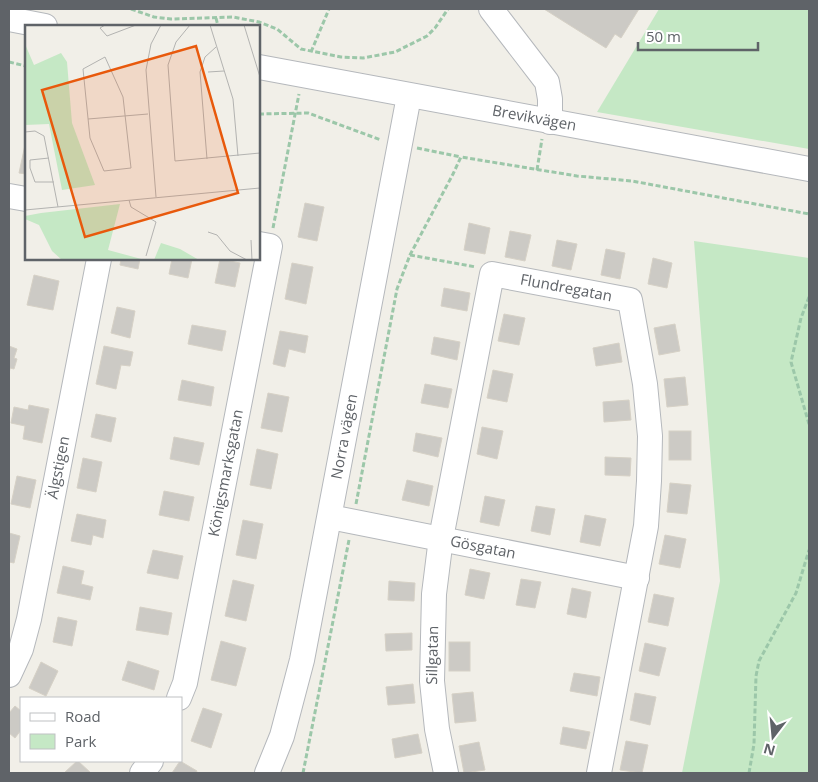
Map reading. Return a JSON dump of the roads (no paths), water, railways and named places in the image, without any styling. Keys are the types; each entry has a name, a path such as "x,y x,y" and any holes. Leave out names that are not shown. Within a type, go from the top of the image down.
{"street":[{"path":"491,9 547,82 550,99 546,131"},
{"path":"9,19 40,25"},
{"name":"Brevikvägen","path":"260,67 409,96 546,131 809,168"},
{"name":"Norra vägen","path":"267,773 282,736 294,698 409,96"},
{"path":"9,196 25,199"},
{"name":"Königsmarksgatan","path":"179,697 185,683 264,245"},
{"name":"Älgstigen","path":"9,674 20,649 29,620 99,260"},
{"name":"Flundregatan","path":"441,538 492,274 630,300 645,384 650,436 646,526 637,578"},
{"name":"Gösgatan","path":"330,517 637,578"},
{"name":"Sillgatan","path":"441,538 434,594 432,652 437,730 446,773"},
{"path":"600,773 637,578"},
{"path":"142,773 150,762"}]}
